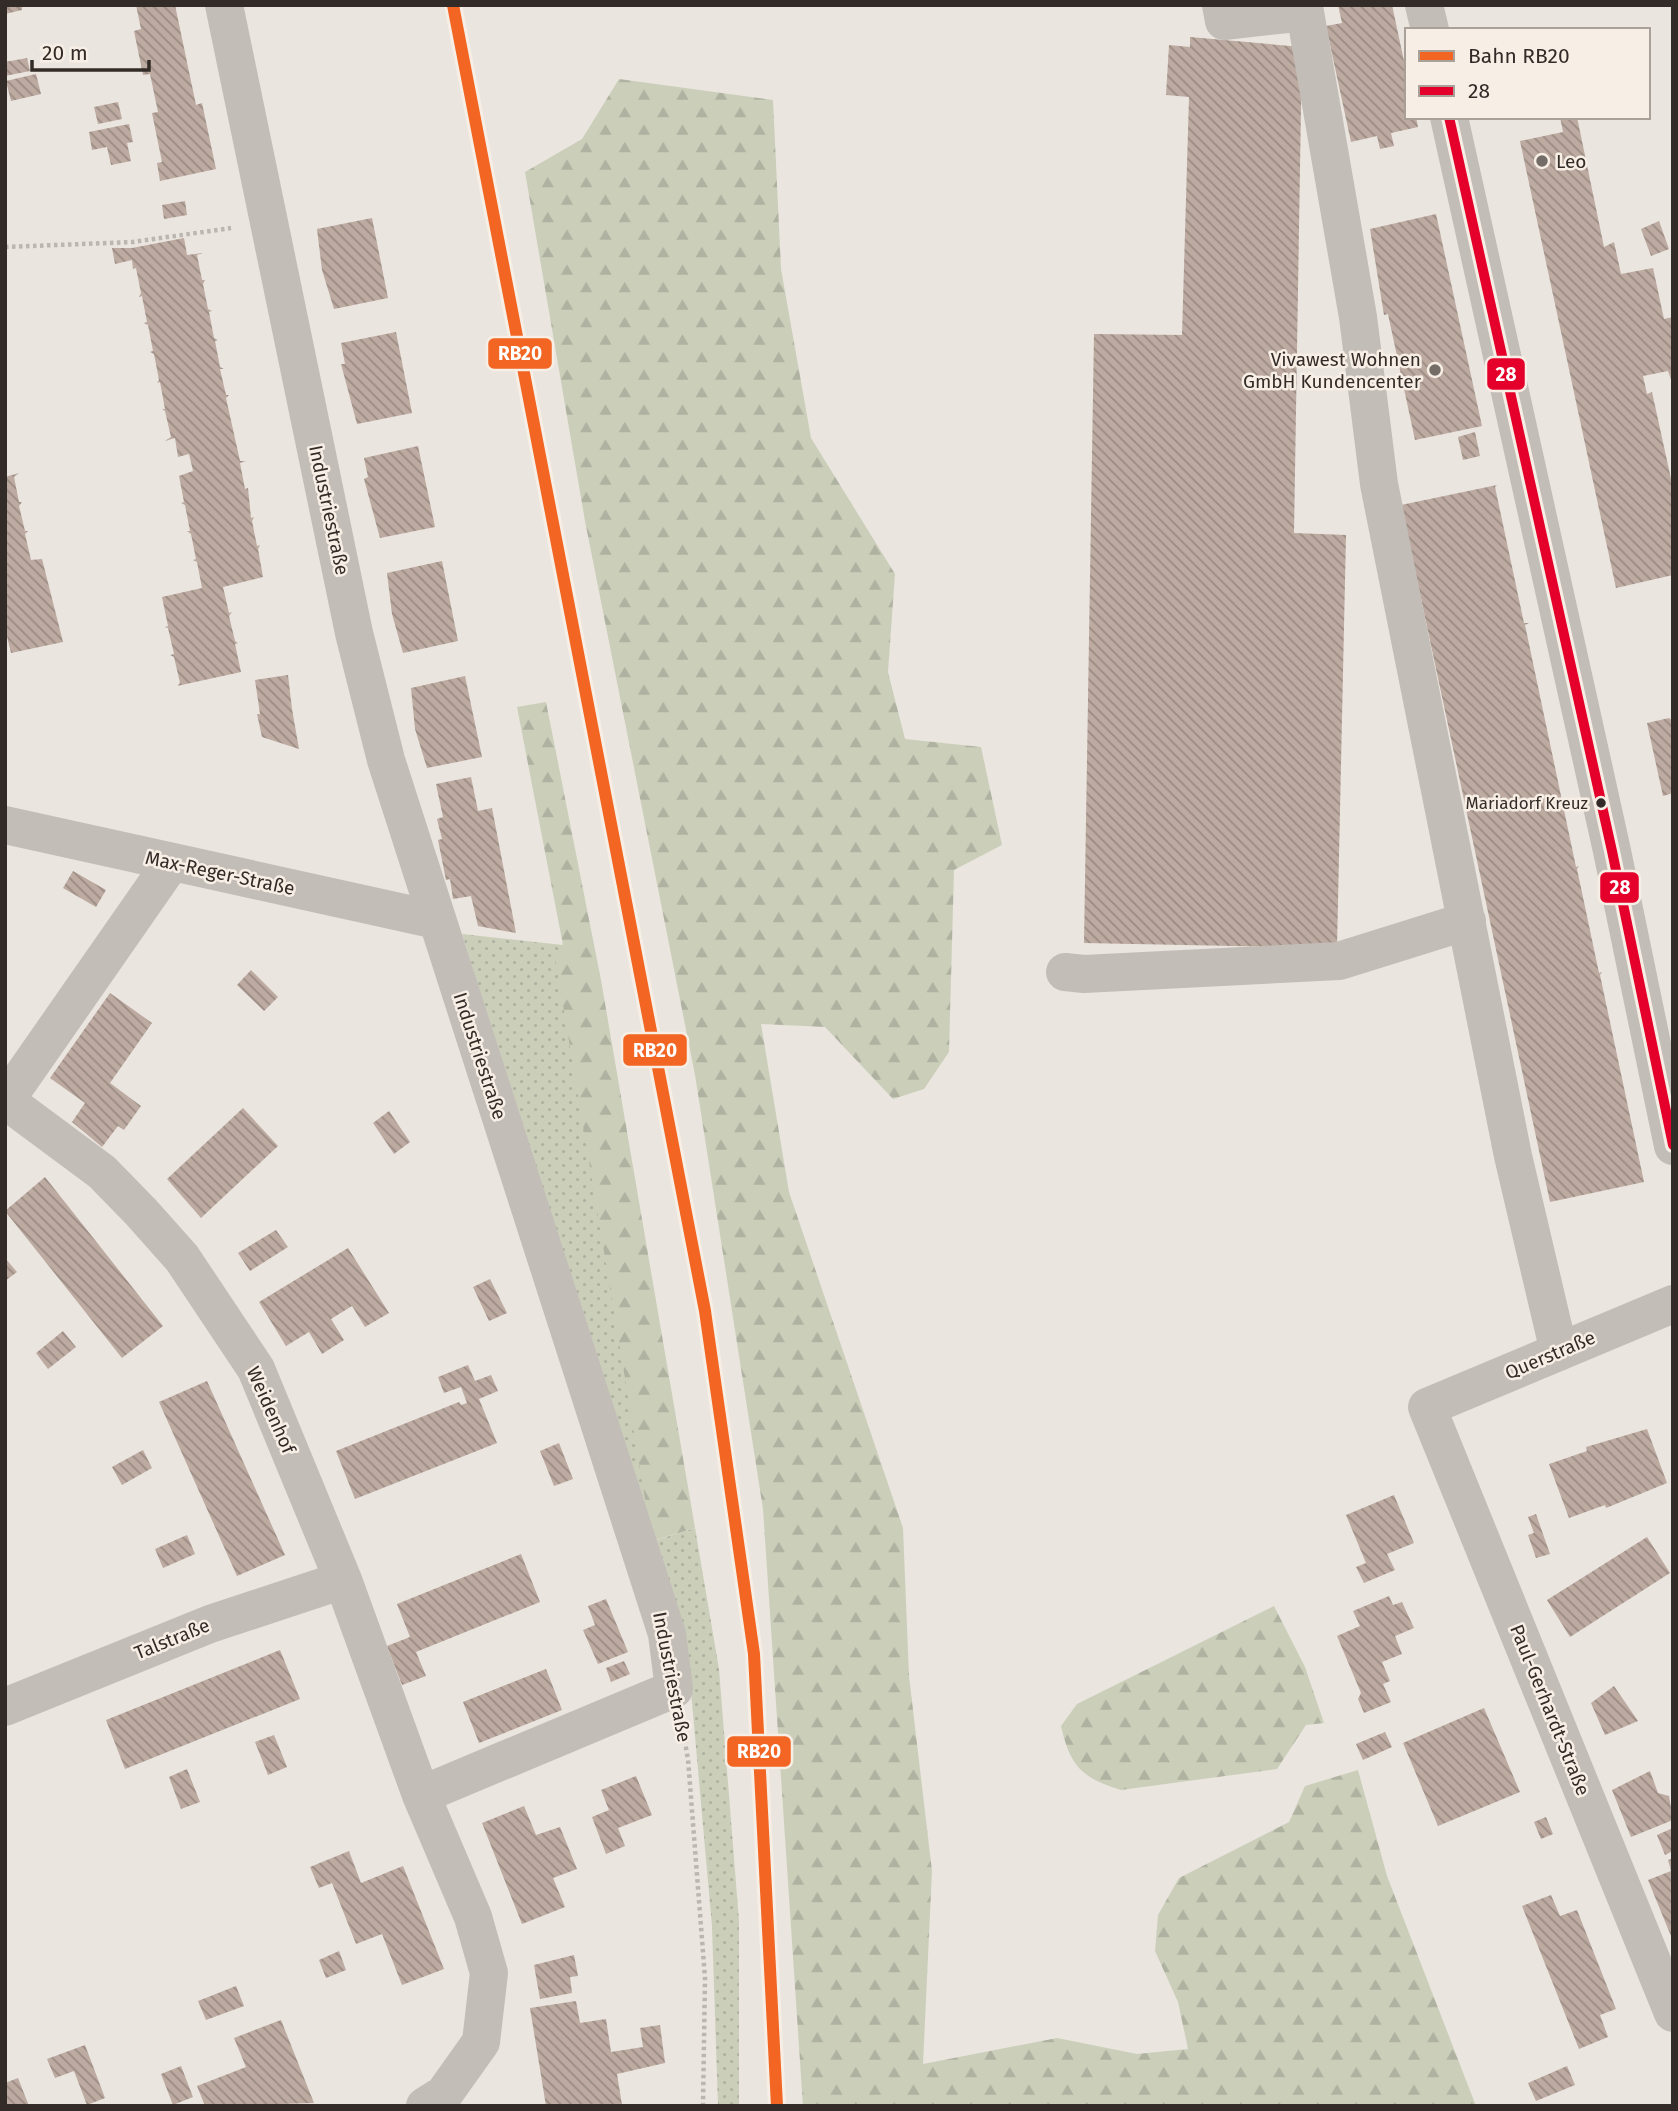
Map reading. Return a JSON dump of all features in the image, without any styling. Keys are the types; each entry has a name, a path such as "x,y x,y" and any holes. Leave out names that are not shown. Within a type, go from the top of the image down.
{"street":[{"name":"Industriestraße","path":"224,5 354,633 386,760 667,1634 674,1689"},
{"path":"1220,5 1224,21 1305,12 1358,317 1379,484 1513,1156 1559,1352"},
{"path":"1424,5 1430,28"},
{"path":"1449,119 1609,838 1673,1146"},
{"name":"Max-Reger-Straße","path":"5,825 436,920"},
{"name":"Weidenhof","path":"172,863 6,1100 102,1172 182,1258 256,1368 343,1580 421,1795 473,1917 489,1973 481,2042 443,2094 425,2106"},
{"path":"1065,972 1084,974 1339,961 1467,921"},
{"name":"Querstraße","path":"1427,1407 1673,1304"},
{"name":"Paul-Gerhardt-Straße","path":"1427,1407 1673,2013"},
{"name":"Talstraße","path":"5,1707 210,1624 343,1580"},
{"path":"421,1795 674,1689"}],"path":[{"path":"5,247 133,242 271,222"},
{"name":"Industriestraße","path":"674,1689 688,1759 705,1978 703,2106"}],"green space":[{"path":"619,79 773,100 781,269 811,438 895,574 888,672 905,739 981,747 1002,845 954,870 949,1052 924,1089 893,1099 825,1027 761,1024 789,1192 903,1528 909,1676 932,1871 923,2064 1057,2038 1137,2054 1188,2049 1178,2002 1155,1951 1158,1915 1179,1878 1289,1822 1305,1786 1358,1770 1387,1876 1476,2106 803,2106 763,1509 695,1075 585,521 525,172 582,139"},
{"path":"546,702 601,980 695,1528 652,1541 555,957 563,945 517,707"},
{"path":"462,934 563,945 653,1541 695,1528 719,1669 739,1921 739,2106 718,2106 712,1926 688,1658"},
{"path":"1274,1606 1305,1667 1324,1723 1306,1725 1277,1769 1121,1790 1096,1780 1079,1768 1069,1751 1061,1726 1077,1704"}],"building":[{"path":"5,5 22,5 22,10 5,14"},
{"path":"136,5 175,5 196,105 202,103 216,169 160,181 157,163 162,162 152,113 158,112 150,74 143,75 134,31 141,29"},
{"path":"1338,5 1392,5 1405,66 1405,119 1416,119 1418,127 1391,133 1394,146 1380,149 1377,136 1351,142 1326,26 1342,23"},
{"path":"1190,37 1302,47 1294,533 1346,535 1337,948 1084,943 1094,334 1182,335 1189,97 1166,95 1169,45 1190,47"},
{"path":"27,58 30,71 5,76 5,62"},
{"path":"36,74 41,94 11,101 6,81"},
{"path":"118,102 122,119 98,124 94,107"},
{"path":"1560,119 1577,119 1604,247 1614,242 1621,274 1653,268 1664,319 1673,317 1673,385 1668,371 1643,376 1647,394 1652,392 1673,488 1673,575 1616,588 1520,141 1563,132"},
{"path":"129,124 133,142 127,143 131,161 111,165 107,147 92,150 89,132"},
{"path":"185,201 187,215 164,219 162,205"},
{"name":"Vivawest Wohnen GmbH Kundencenter","path":"1436,214 1482,426 1415,440 1388,314 1384,315 1370,229"},
{"path":"372,218 388,298 334,309 322,270 317,229"},
{"path":"1659,221 1669,249 1651,256 1641,229"},
{"path":"184,238 187,255 203,253 197,255 202,280 205,280 203,284 208,309 212,311 209,312 214,338 218,340 215,341 220,367 224,369 220,369 226,395 229,395 226,398 240,461 246,461 240,463 245,489 248,488 251,518 254,517 252,521 257,546 260,545 258,549 263,577 223,587 229,613 232,612 229,616 235,641 238,643 235,644 241,672 177,686 180,683 174,657 170,655 174,654 168,628 165,627 168,626 162,597 202,588 197,562 193,560 196,559 191,534 187,531 190,531 185,505 181,503 184,502 179,476 176,477 193,471 189,454 178,457 175,438 165,441 171,437 165,411 162,409 165,409 160,382 157,383 159,380 154,354 150,352 153,351 148,325 144,323 147,322 142,296 139,297 141,293 136,268 133,269 132,260 115,264 112,248 132,248"},
{"path":"396,332 412,413 357,424 341,364 345,364 341,343"},
{"path":"1475,432 1480,456 1463,460 1458,437"},
{"path":"418,446 435,527 380,538 364,479 368,477 364,458"},
{"path":"19,473 14,477 19,502 22,502 19,506 25,531 28,531 25,534 31,560 42,559 63,642 11,653 5,628 5,477"},
{"path":"1497,485 1495,487 1524,623 1529,623 1525,625 1576,867 1579,866 1577,869 1599,973 1602,972 1600,975 1644,1182 1550,1202 1401,505"},
{"path":"442,561 458,641 403,653 392,614 387,573"},
{"path":"288,675 299,749 262,737 257,714 260,714 255,680"},
{"path":"465,676 482,757 427,768 415,729 411,688"},
{"path":"1669,718 1673,721 1673,793 1663,796 1647,723"},
{"path":"471,777 478,811 492,808 516,933 478,926 471,896 453,899 450,879 446,880 438,840 442,839 437,819 443,817 436,784"},
{"path":"73,871 106,890 96,907 63,888"},
{"path":"251,970 278,997 264,1011 237,985"},
{"path":"110,993 152,1023 110,1083 141,1106 124,1130 118,1126 102,1147 72,1122 85,1103 50,1078"},
{"path":"243,1108 278,1146 201,1218 167,1179"},
{"path":"389,1111 410,1142 394,1154 373,1123"},
{"path":"45,1177 163,1326 122,1358 5,1211"},
{"path":"276,1230 288,1247 250,1271 238,1253"},
{"path":"348,1248 389,1313 365,1327 352,1306 331,1319 344,1340 322,1354 309,1332 286,1346 259,1302"},
{"path":"5,1258 17,1272 5,1281"},
{"path":"490,1279 507,1313 489,1321 473,1287"},
{"path":"63,1331 76,1347 48,1369 36,1353"},
{"path":"468,1365 475,1381 491,1375 498,1391 479,1399 497,1443 355,1499 336,1451 459,1402 461,1405 467,1403 461,1387 444,1393 438,1377"},
{"path":"207,1381 285,1555 237,1576 159,1402"},
{"path":"1647,1429 1667,1483 1606,1508 1605,1505 1569,1518 1549,1464 1587,1451 1586,1447"},
{"path":"559,1443 573,1479 554,1486 540,1451"},
{"path":"143,1450 152,1468 122,1485 112,1467"},
{"path":"1394,1495 1414,1543 1387,1554 1395,1570 1364,1583 1356,1567 1366,1563 1346,1515"},
{"path":"1536,1514 1550,1554 1536,1558 1528,1535 1534,1533 1528,1517"},
{"path":"187,1535 195,1554 163,1568 155,1549"},
{"path":"1647,1537 1670,1573 1570,1637 1547,1600"},
{"path":"521,1554 540,1602 416,1652 426,1676 402,1685 387,1646 410,1637 397,1604"},
{"path":"1389,1596 1393,1605 1402,1602 1414,1628 1395,1636 1402,1654 1382,1662 1390,1681 1383,1684 1391,1702 1364,1713 1358,1699 1361,1693 1337,1636 1360,1626 1353,1611"},
{"path":"606,1599 628,1652 598,1664 583,1630 595,1625 588,1606"},
{"path":"280,1650 300,1699 125,1769 106,1720"},
{"path":"624,1661 630,1674 611,1682 606,1668"},
{"path":"546,1669 562,1710 479,1743 463,1702"},
{"path":"1614,1686 1638,1721 1605,1735 1591,1703"},
{"path":"1484,1708 1520,1792 1438,1826 1403,1743"},
{"path":"1385,1732 1392,1747 1363,1760 1356,1744"},
{"path":"274,1735 287,1767 268,1775 255,1742"},
{"path":"187,1769 200,1802 181,1809 169,1777"},
{"path":"1650,1771 1658,1793 1669,1796 1673,1820 1631,1837 1612,1790"},
{"path":"636,1776 652,1815 618,1828 625,1846 606,1854 592,1817 609,1810 601,1790"},
{"path":"524,1806 536,1835 560,1827 577,1869 553,1878 565,1907 522,1924 482,1823"},
{"path":"1546,1817 1553,1834 1541,1839 1534,1822"},
{"path":"1673,1828 1673,1851 1665,1855 1657,1835"},
{"path":"349,1851 361,1883 403,1866 444,1969 402,1985 382,1934 356,1944 332,1883 319,1888 310,1867"},
{"path":"1673,1858 1673,1941 1648,1880 1671,1871 1668,1860"},
{"path":"1551,1895 1560,1916 1577,1910 1616,2009 1600,2015 1608,2037 1579,2049 1522,1906"},
{"path":"339,1951 346,1970 326,1978 319,1960"},
{"path":"574,1955 578,1976 570,1977 572,1993 540,1999 534,1965"},
{"path":"236,1986 244,2006 206,2020 198,2001"},
{"path":"576,2001 580,2023 606,2019 611,2052 643,2047 640,2028 660,2025 665,2063 617,2074 622,2105 546,2106 530,2008"},
{"path":"281,2020 314,2103 205,2106 197,2086 246,2067 234,2038"},
{"path":"85,2045 105,2098 87,2105 74,2071 55,2078 47,2059"},
{"path":"181,2066 193,2097 173,2105 161,2074"},
{"path":"1567,2066 1575,2085 1536,2101 1528,2083"},
{"path":"18,2078 29,2106 5,2106 5,2083"}],"rail line":[{"name":"RB20","path":"453,5 705,1311 754,1654 777,2106"}],"transit line":[{"name":"28","path":"1449,119 1612,851 1673,1145"}],"place":[{"name":"Leo","path":"1542,161"},
{"name":"Vivawest Wohnen GmbH Kundencenter","path":"1435,370"},
{"name":"Mariadorf Kreuz","path":"1601,803"}]}
